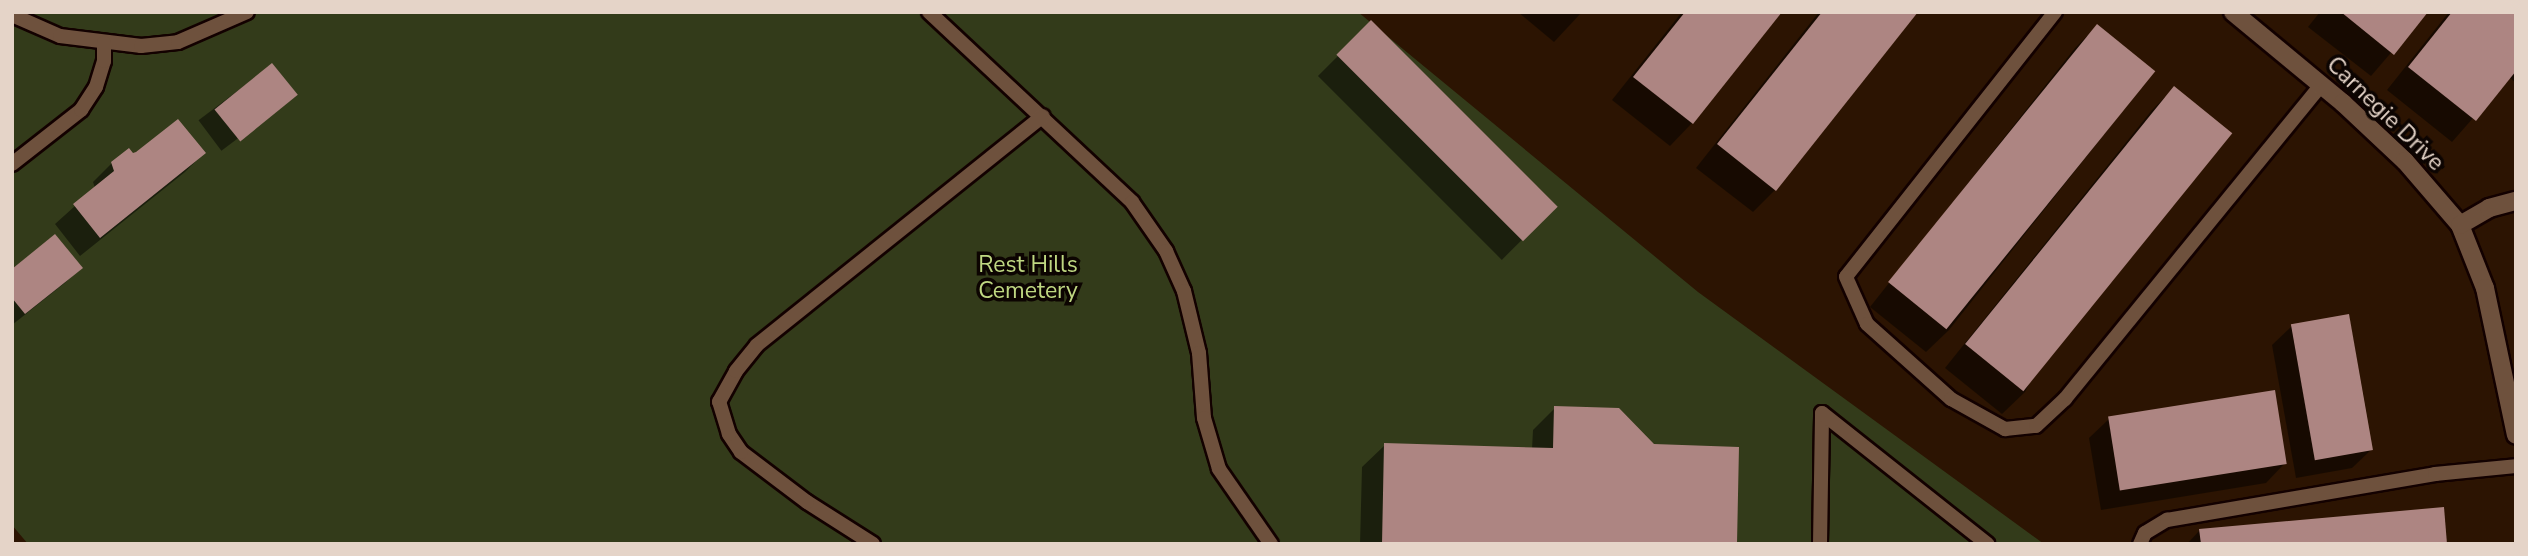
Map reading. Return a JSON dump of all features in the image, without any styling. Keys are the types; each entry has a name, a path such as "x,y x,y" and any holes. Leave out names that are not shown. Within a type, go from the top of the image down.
{"street":[{"name":"Carnegie Drive","path":"2232,12 2321,85 2405,161 2460,225 2485,288 2516,435"},
{"path":"2460,225 2489,208 2516,201"}],"lane":[{"path":"12,15 60,36 141,46 178,42 247,12"},
{"path":"929,12 1132,202 1166,251 1184,290 1199,353 1204,418 1219,470 1270,544"},
{"path":"2055,12 1846,277 1867,324 1951,399 2005,429 2036,426 2065,400 2321,85"},
{"path":"12,164 80,110 96,87 104,61 104,43"},
{"path":"873,544 807,502 741,452 729,433 719,402 736,371 758,345 1043,116"},
{"path":"1821,544 1822,414 1987,544"},
{"path":"2140,544 2145,533 2167,520 2435,474 2516,466"}],"green space":[{"name":"Rest Hills Cemetery","path":"12,12 1358,12 1698,292 2044,544 28,544 12,525"}],"building":[{"path":"1685,12 1782,12 1693,124 1633,77"},
{"path":"1822,12 1918,12 1776,191 1717,144"},
{"path":"2341,12 2428,12 2394,55"},
{"path":"2452,12 2516,12 2516,71 2476,121 2408,67"},
{"path":"1371,20 1558,207 1523,241 1336,55"},
{"path":"2097,24 2155,71 1946,329 1888,282"},
{"path":"272,63 298,95 240,141 214,110"},
{"path":"2174,86 2232,133 2023,391 1965,344"},
{"path":"178,119 206,153 100,238 73,204 114,171 111,162 129,148 133,153 136,152"},
{"path":"55,234 83,268 25,314 12,298 12,269"},
{"path":"2349,314 2373,450 2315,460 2291,324"},
{"path":"2275,390 2287,464 2120,491 2108,416"},
{"path":"1554,406 1619,408 1654,444 1739,447 1737,544 1382,544 1384,443 1553,448"},
{"path":"2444,507 2447,544 2201,544 2199,529"}]}
